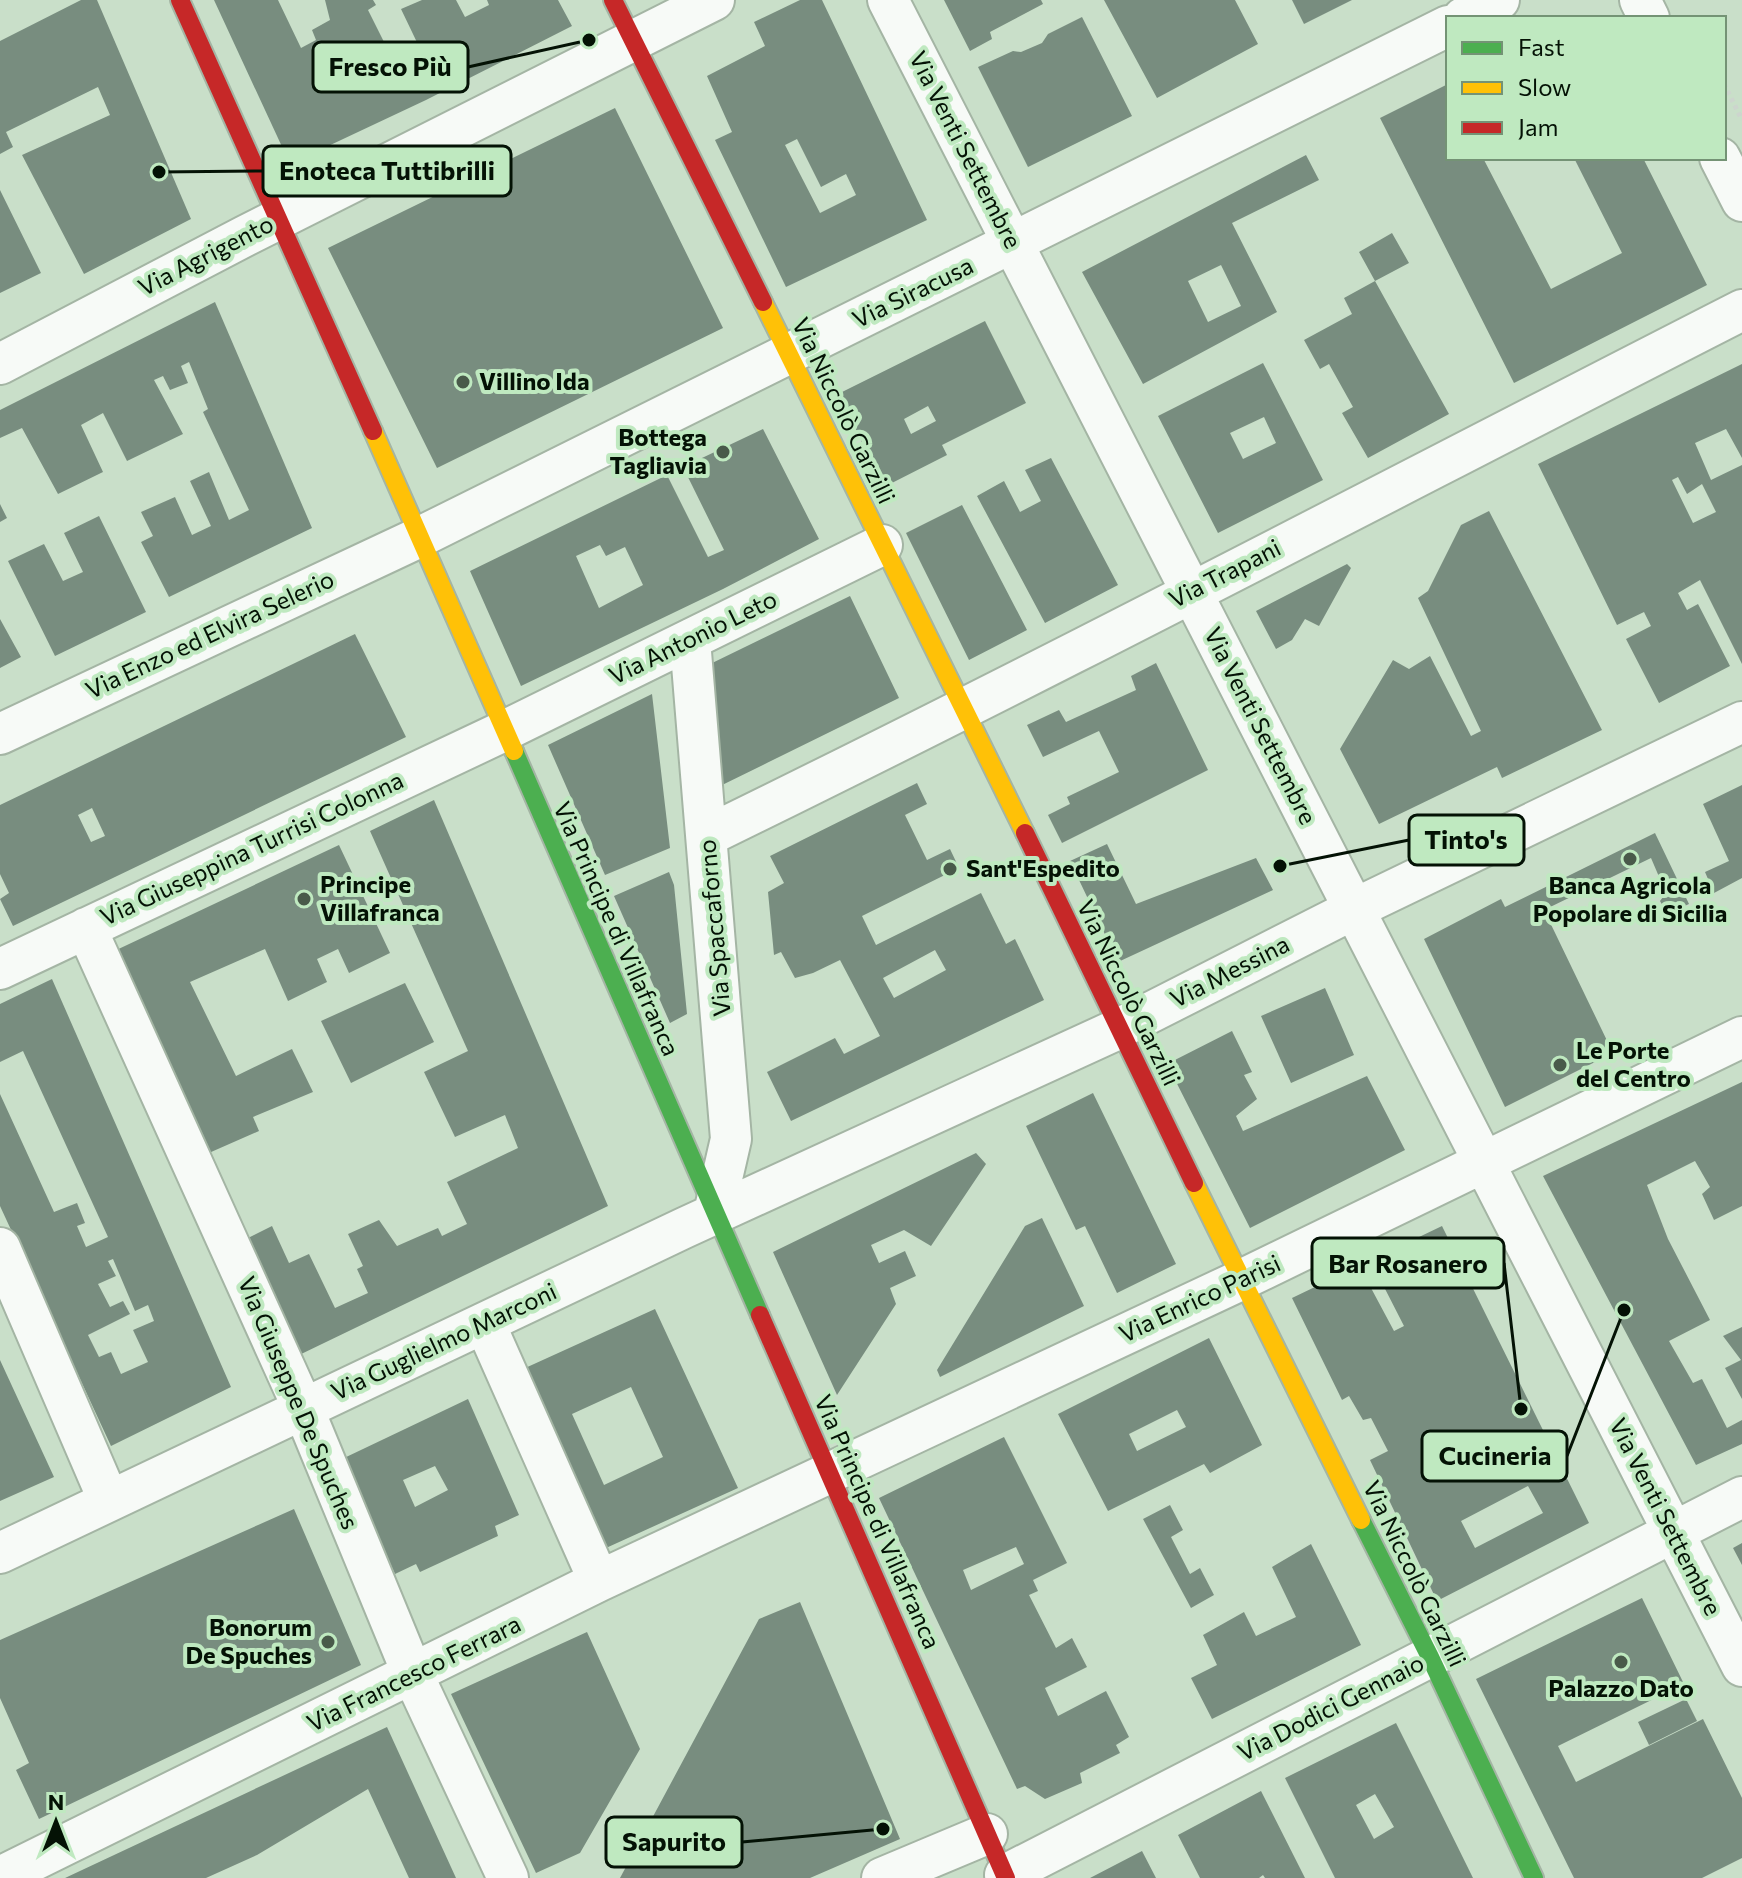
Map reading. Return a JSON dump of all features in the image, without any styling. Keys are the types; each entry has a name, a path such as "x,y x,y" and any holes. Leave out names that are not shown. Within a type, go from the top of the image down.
{"street":[{"name":"Via Principe di Villafranca","path":"180,0 420,537 1006,1876"},
{"name":"Via Niccolò Garzilli","path":"613,0 965,710 1241,1280 1430,1657 1534,1878"},
{"name":"Via Agrigento","path":"0,364 278,219 714,0"},
{"name":"Via Venti Settembre","path":"888,0 1742,1666"},
{"path":"1467,16 1499,0"},
{"name":"Via Siracusa","path":"420,537 1446,27"},
{"path":"1721,160 1742,201"},
{"name":"Via Trapani","path":"707,836 965,710 1742,310"},
{"name":"Via Enzo ed Elvira Selerio","path":"0,734 420,537"},
{"name":"Via Antonio Leto","path":"504,731 882,545"},
{"name":"Via Spaccaforno","path":"690,640 731,1139 714,1213"},
{"name":"Via Messina","path":"714,1213 1118,1029 1354,909 1742,722"},
{"name":"Via Giuseppina Turrisi Colonna","path":"0,969 504,731"},
{"name":"Via Giuseppe De Spuches","path":"86,928 303,1408 413,1675 508,1878"},
{"name":"Via Enrico Parisi","path":"829,1472 1241,1280 1742,1037"},
{"name":"Via Guglielmo Marconi","path":"0,1553 714,1213"},
{"path":"0,1248 109,1501"},
{"path":"485,1324 599,1581"},
{"name":"Via Francesco Ferrara","path":"5,1871 829,1472"},
{"name":"Via Dodici Gennaio","path":"1006,1876 1742,1497"},
{"path":"882,1878 987,1834"}],"path":[{"path":"1726,88 1742,120"}],"building":[{"path":"81,0 97,0 191,219 84,274 22,155 110,115 98,87 6,132 13,147 0,154 0,41"},
{"path":"214,0 278,0 301,48 316,40 312,30 330,20 325,0 373,0 376,5 368,10 398,70 424,57 401,9 422,0 456,0 465,17 489,5 487,0 558,0 572,26 290,164"},
{"path":"800,0 822,0 927,220 786,287 715,140 732,132 707,76 765,46 754,22","holes":["797,139 821,187 846,174 856,195 820,213 785,145"]},
{"path":"944,0 1041,0 1043,4 990,32 992,39 970,51"},
{"path":"1104,0 1235,0 1258,44 1157,98"},
{"path":"1292,0 1352,0 1304,24"},
{"path":"1082,17 1132,116 1028,167 978,67 1013,51 1021,52 1042,43 1048,34"},
{"path":"1446,85 1446,160 1484,160 1551,289 1622,253 1575,160 1644,160 1707,285 1514,383 1380,118"},
{"path":"615,108 723,328 437,468 328,248"},
{"path":"1306,155 1319,180 1232,223 1277,312 1143,384 1082,272","holes":["1221,265 1241,306 1208,322 1188,281"]},
{"path":"0,190 41,273 0,293"},
{"path":"1392,233 1409,263 1375,281 1359,252"},
{"path":"1375,281 1449,414 1368,458 1342,413 1353,407 1329,364 1320,369 1304,340 1352,314 1344,298"},
{"path":"215,302 312,528 169,597 141,542 153,536 141,512 175,497 192,535 211,526 190,481 209,472 229,520 249,510 203,412 208,409 189,362 181,366 188,383 170,390 163,376 154,380 183,434 127,461 103,413 81,425 103,472 58,494 22,428 0,438 0,410"},
{"path":"985,321 1026,403 942,445 947,455 884,487 838,394","holes":["928,406 936,421 911,434 904,419"]},
{"path":"1263,363 1323,480 1218,533 1158,416","holes":["1264,417 1276,443 1243,459 1230,433"]},
{"path":"1742,364 1742,458 1726,429 1695,443 1711,480 1742,465 1742,664 1700,580 1678,593 1687,610 1698,604 1730,666 1659,703 1626,639 1651,626 1644,612 1617,625 1538,464","holes":["1678,477 1687,494 1702,484 1716,512 1693,523 1672,480"]},
{"path":"763,429 819,539 521,686 470,571 667,475 708,557 724,550 683,467","holes":["600,545 606,556 625,547 643,585 599,608 576,556"]},
{"path":"1051,458 1118,585 1045,623 977,496 1004,481 1020,512 1041,501 1025,470"},
{"path":"0,504 7,518 0,522"},
{"path":"962,505 1027,630 969,660 906,533"},
{"path":"1489,511 1602,730 1502,778 1497,767 1379,824 1340,749 1393,660 1409,669 1430,656 1471,736 1481,731 1418,598 1428,591 1461,525"},
{"path":"99,516 146,612 55,656 8,561 44,544 63,581 83,572 64,533"},
{"path":"1347,564 1351,568 1319,626 1305,619 1292,640 1276,649 1256,611"},
{"path":"850,596 899,698 716,788 706,666"},
{"path":"0,619 21,657 0,668"},
{"path":"355,634 406,737 13,926 0,899 9,893 0,874 0,805","holes":["92,808 105,836 91,842 78,815"]},
{"path":"1156,663 1208,770 1062,843 1048,815 1070,804 1067,797 1119,772 1099,731 1043,757 1027,725 1059,710 1066,722 1136,690 1131,676"},
{"path":"652,694 670,848 605,875 548,745"},
{"path":"917,783 927,804 905,815 927,860 950,849 959,868 862,916 876,945 981,893 1006,944 1015,939 1044,1000 791,1121 767,1072 835,1038 844,1054 880,1036 840,960 795,978 781,952 774,955 768,892 784,883 770,856","holes":["935,950 946,970 894,998 883,978"]},
{"path":"1742,785 1742,878 1714,893 1705,872 1729,861 1703,804"},
{"path":"434,800 608,1206 295,1357 242,1241 272,1226 289,1263 309,1254 335,1308 368,1293 357,1269 363,1266 348,1234 379,1220 397,1246 438,1228 442,1236 467,1224 447,1182 518,1148 505,1115 455,1137 424,1072 468,1051 370,831"},
{"path":"1655,833 1689,904 1667,914 1660,901 1666,893 1651,858 1544,910 1613,1053 1505,1107 1424,939 1501,899 1505,907"},
{"path":"1107,844 1136,904 1256,858 1273,890 1118,962 1070,861"},
{"path":"339,845 390,953 349,973 338,949 317,959 327,982 288,1001 265,949 190,982 236,1076 292,1049 313,1092 253,1117 259,1131 202,1156 110,953"},
{"path":"669,872 674,885 687,1014 670,1023 614,896"},
{"path":"52,979 231,1387 111,1446 0,1206 0,1094 54,1212 77,1203 85,1223 77,1226 86,1247 108,1237 23,1051 0,1062 0,1004","holes":["113,1259 135,1311 148,1305 154,1321 133,1330 148,1362 121,1374 111,1352 99,1357 88,1335 130,1314 123,1301 110,1307 98,1284 116,1276 108,1261"]},
{"path":"405,983 434,1042 351,1083 321,1021"},
{"path":"1325,988 1354,1055 1291,1083 1261,1016"},
{"path":"1232,1031 1252,1072 1244,1075 1257,1099 1236,1116 1243,1131 1367,1076 1405,1150 1250,1228 1167,1064"},
{"path":"1742,1082 1742,1206 1714,1220 1702,1194 1710,1187 1695,1161 1647,1185 1668,1239 1710,1320 1669,1341 1693,1383 1702,1379 1727,1428 1742,1420 1742,1444 1696,1465 1543,1176"},
{"path":"1093,1093 1176,1264 1117,1293 1085,1226 1076,1230 1026,1126"},
{"path":"976,1153 986,1164 931,1246 904,1230 871,1245 879,1263 905,1251 916,1276 890,1288 896,1304 837,1395 773,1252"},
{"path":"1042,1218 1084,1306 940,1377 937,1370 1025,1226"},
{"path":"1442,1226 1589,1523 1437,1601 1370,1460 1388,1451 1371,1418 1363,1420 1349,1396 1342,1400 1292,1298","holes":["1382,1283 1404,1326 1394,1331 1371,1288","1528,1486 1543,1513 1475,1548 1461,1521"]},
{"path":"655,1309 738,1488 606,1548 523,1369","holes":["631,1387 663,1457 604,1485 572,1414"]},
{"path":"1742,1327 1742,1399 1725,1368 1741,1360 1723,1336"},
{"path":"1209,1338 1262,1445 1210,1473 1204,1464 1108,1511 1058,1414","holes":["1177,1410 1186,1427 1137,1451 1129,1434"]},
{"path":"0,1360 54,1477 0,1501"},
{"path":"468,1399 519,1515 495,1526 498,1536 420,1572 416,1564 395,1574 342,1459","holes":["435,1466 448,1490 415,1507 403,1480"]},
{"path":"1004,1437 1067,1563 1033,1580 1038,1591 1029,1595 1056,1648 1072,1638 1087,1667 1045,1688 1058,1716 1106,1691 1129,1737 1116,1745 1120,1753 1080,1773 1082,1783 1045,1799 1025,1786 1017,1789 879,1498","holes":["1016,1547 1024,1564 971,1590 963,1570"]},
{"path":"1170,1505 1183,1530 1171,1537 1190,1574 1200,1568 1214,1595 1191,1608 1143,1519"},
{"path":"294,1509 361,1665 39,1819 16,1770 29,1763 0,1698 0,1640"},
{"path":"1742,1543 1742,1565 1733,1548"},
{"path":"1311,1544 1361,1645 1212,1719 1191,1678 1217,1665 1203,1635 1244,1612 1256,1636 1296,1617 1272,1567"},
{"path":"1642,1598 1684,1684 1558,1746 1576,1782 1703,1719 1742,1798 1742,1858 1702,1878 1574,1878 1476,1679"},
{"path":"800,1602 900,1839 810,1878 620,1878 759,1619"},
{"path":"587,1632 640,1749 580,1853 536,1873 451,1694"},
{"path":"1686,1699 1697,1721 1649,1745 1638,1722"},
{"path":"1396,1723 1473,1878 1335,1878 1285,1778","holes":["1375,1794 1394,1827 1374,1839 1356,1805"]},
{"path":"387,1727 456,1878 409,1878 368,1789 257,1855 206,1878 65,1878"},
{"path":"1261,1791 1305,1878 1265,1878 1263,1875 1259,1878 1200,1878 1178,1835"},
{"path":"1142,1851 1156,1878 1090,1878"}],"traffic: fast":[{"path":"514,751 760,1315"},
{"path":"1361,1520 1430,1657 1534,1878"}],"traffic: slow":[{"path":"763,302 1025,833"},
{"path":"373,431 514,751"},
{"path":"1194,1183 1361,1520"}],"traffic: jam":[{"path":"180,0 373,431"},
{"path":"613,0 763,302"},
{"path":"1025,833 1194,1183"},
{"path":"760,1315 1006,1878"}],"place":[{"name":"Fresco Più","path":"589,40"},
{"name":"Enoteca Tuttibrilli","path":"159,172"},
{"name":"Villino Ida","path":"463,382"},
{"name":"Bottega Tagliavia","path":"723,452"},
{"name":"Banca Agricola Popolare di Sicilia","path":"1630,859"},
{"name":"Tinto's","path":"1280,866"},
{"name":"Sant'Espedito","path":"950,869"},
{"name":"Principe Villafranca","path":"304,899"},
{"name":"Le Porte del Centro","path":"1560,1065"},
{"name":"Cucineria","path":"1624,1310"},
{"name":"Bar Rosanero","path":"1521,1409"},
{"name":"Bonorum De Spuches","path":"328,1642"},
{"name":"Palazzo Dato","path":"1621,1662"},
{"name":"Sapurito","path":"883,1829"}]}
